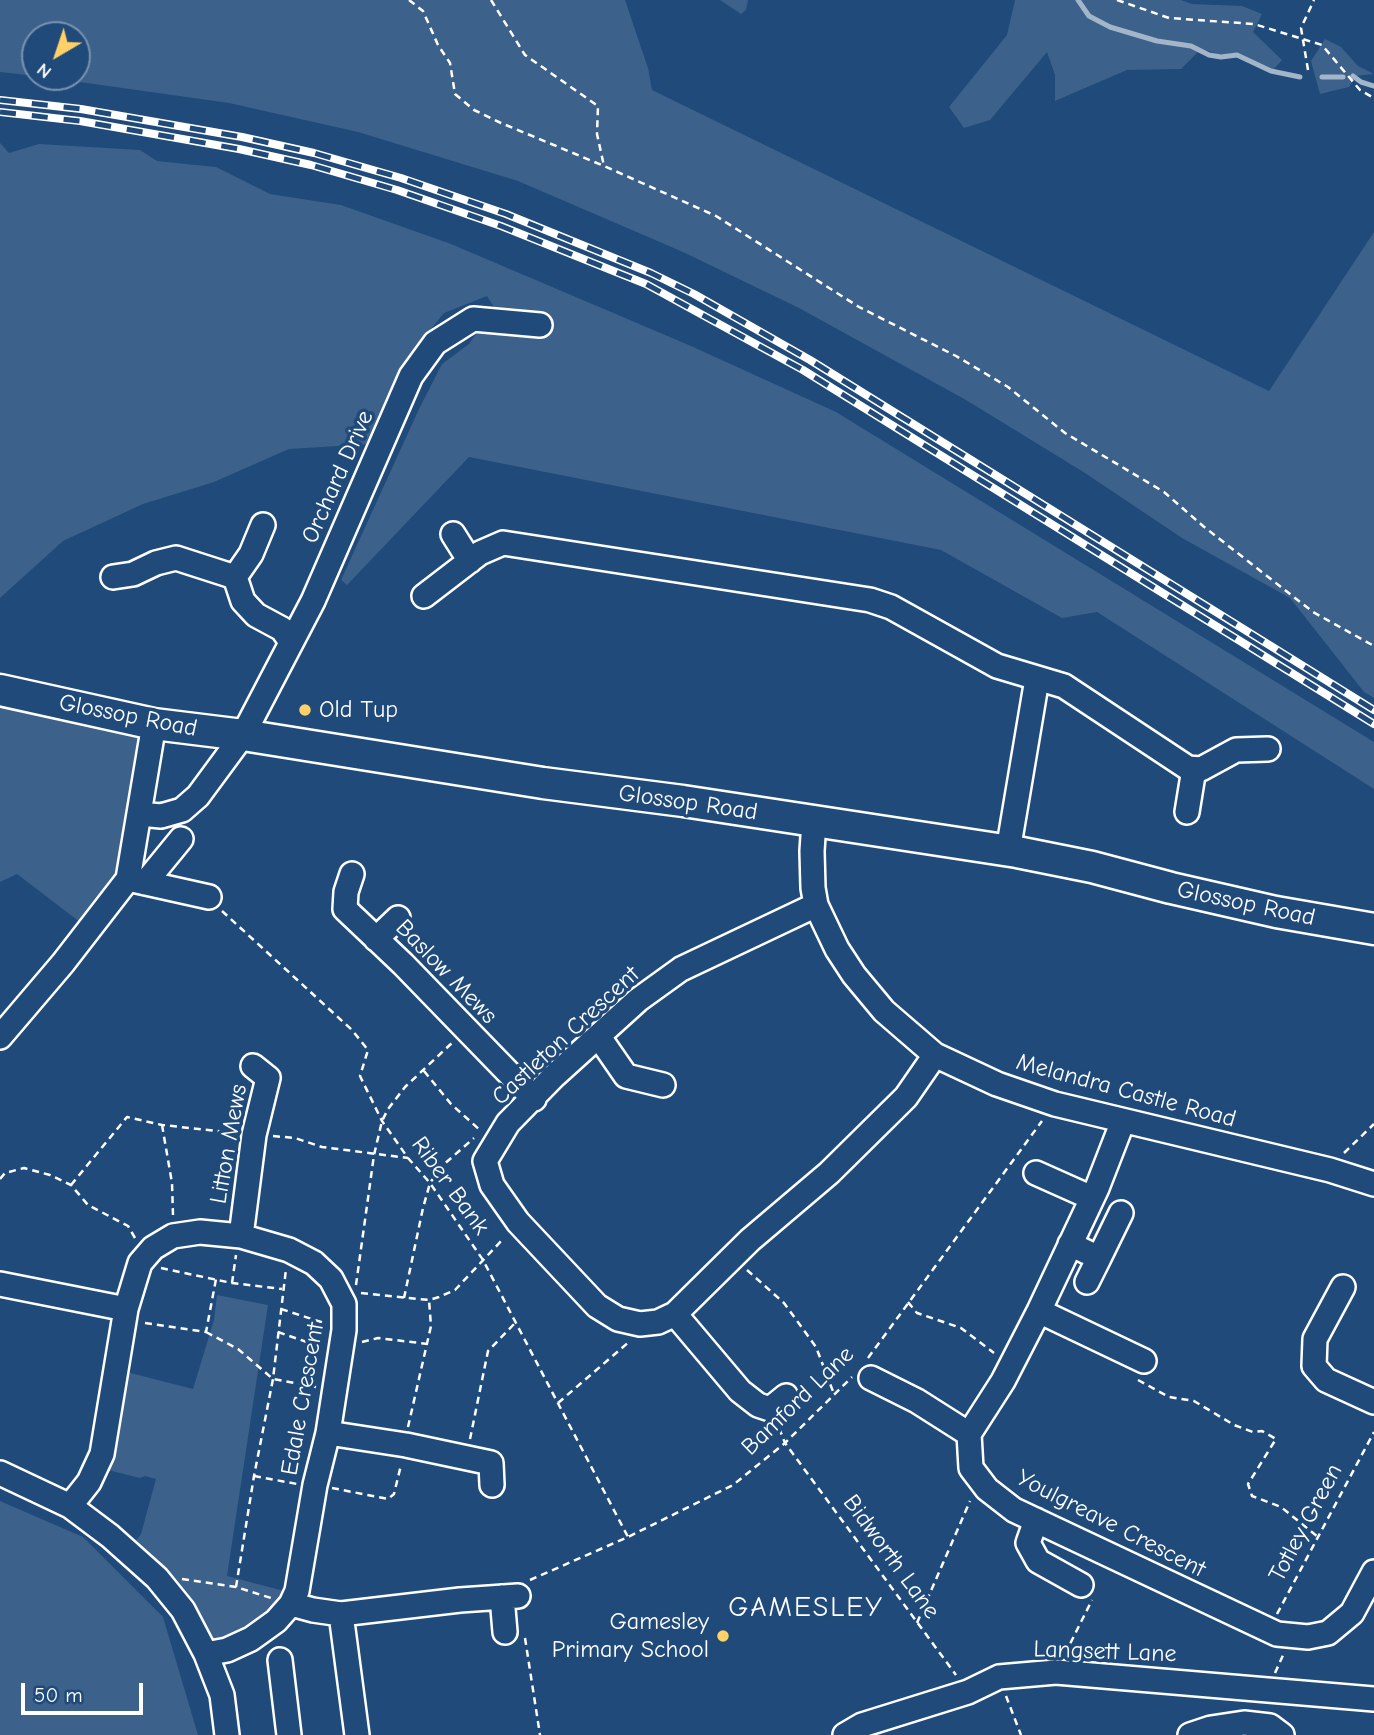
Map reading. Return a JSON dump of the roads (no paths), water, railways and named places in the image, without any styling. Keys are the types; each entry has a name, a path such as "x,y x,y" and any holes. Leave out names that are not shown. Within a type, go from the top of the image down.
{"main road":[{"name":"Glossop Road","path":"0,690 154,724 243,735 543,783 1008,851 1093,867 1276,912 1374,929"}],"street":[{"name":"Orchard Drive","path":"140,814 161,816 182,810 198,796 243,735 313,601 411,376 435,343 473,319 540,325"},
{"path":"235,577 251,554 263,525"},
{"path":"453,534 470,561"},
{"path":"424,596 480,553 503,543 870,600 891,607 997,666 1055,682 1082,695 1182,765 1201,769 1236,750 1268,749"},
{"path":"113,577 133,574 156,563 176,558 235,577"},
{"path":"235,577 243,601 256,615 282,629 291,642"},
{"path":"1008,851 1037,679"},
{"path":"136,881 140,814 154,724"},
{"path":"1187,812 1194,769"},
{"name":"Melandra Castle Road","path":"814,821 812,863 816,905 854,975 884,1011 935,1055 997,1084 1055,1104 1330,1170 1374,1184"},
{"path":"0,1037 136,881 181,839"},
{"name":"Baslow Mews","path":"352,874 346,892 345,909 534,1099"},
{"path":"136,881 209,897"},
{"name":"Castleton Crescent","path":"816,905 681,970 638,1000 554,1076 508,1123 488,1137 485,1161 492,1185 519,1222 597,1306 618,1319 640,1324 675,1314 732,1257 829,1173 888,1116 906,1097 935,1055"},
{"path":"376,939 398,918"},
{"path":"599,1037 626,1076 663,1086"},
{"name":"Litton Mews","path":"238,1247 254,1135 268,1078 253,1066"},
{"path":"864,1370 969,1434 1011,1365 1039,1311 1092,1198 1123,1121"},
{"path":"1036,1173 1092,1198"},
{"path":"1087,1282 1121,1213"},
{"name":"Edale Crescent","path":"126,1316 140,1263 153,1248 173,1236 200,1232 238,1247 289,1250 314,1263 331,1279 344,1304 342,1344 328,1433 315,1485 297,1591 291,1604"},
{"path":"1070,1244 1099,1258"},
{"path":"0,1284 126,1316 102,1454 89,1482 70,1506"},
{"path":"1343,1287 1315,1339 1314,1366 1326,1380 1374,1402"},
{"path":"1039,1311 1144,1361"},
{"path":"675,1314 740,1391 758,1405 770,1409 786,1396"},
{"path":"328,1433 405,1445 491,1463 492,1485"},
{"name":"Youlgreave Crescent","path":"969,1434 971,1468 979,1479 1014,1510 1277,1634 1308,1637 1328,1633 1352,1613 1374,1572"},
{"path":"0,1473 70,1506 110,1536 157,1578 183,1610 206,1654 222,1695 227,1735"},
{"path":"1036,1520 1028,1543 1038,1561 1089,1589"},
{"path":"206,1654 227,1650 251,1639 276,1621 291,1604 341,1614 510,1597 515,1633"},
{"path":"341,1614 357,1735"},
{"path":"280,1660 289,1735"},
{"name":"Langsett Lane","path":"845,1735 862,1726 968,1692 999,1677 1056,1672 1374,1699"},
{"path":"1190,1735 1211,1728 1244,1723 1270,1726 1282,1735"}],"waterway":[{"path":"1078,0 1089,16 1110,27 1157,41 1191,46 1209,55 1237,55 1271,71 1300,77"},
{"path":"1353,76 1374,86"},
{"path":"1322,77 1343,77"}],"railway":[{"path":"0,100 81,109 242,137 314,153 401,178 506,214 651,273 694,294 810,360 1374,710"},
{"path":"0,112 80,121 239,149 311,165 397,190 501,226 646,284 803,370 1374,724"}],"place":[{"name":"Old Tup","path":"305,710"},
{"name":"Gamesley Primary School","path":"723,1636"}],"district":[{"name":"GAMESLEY","path":"806,1608"}]}
